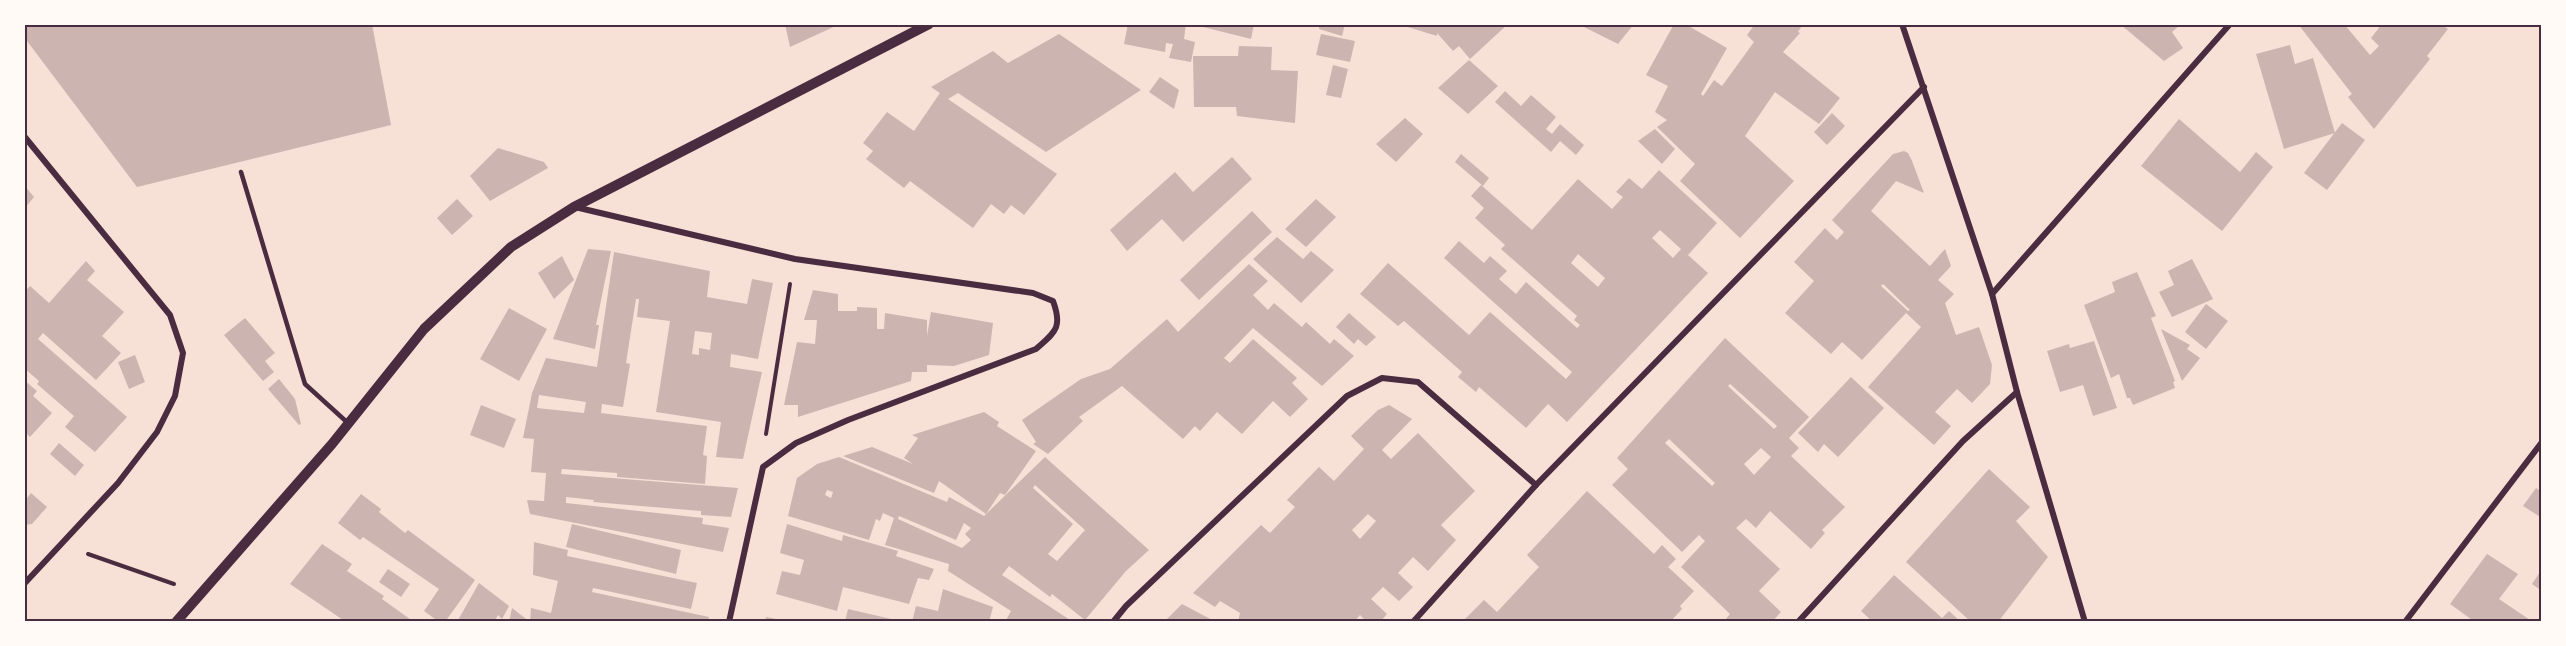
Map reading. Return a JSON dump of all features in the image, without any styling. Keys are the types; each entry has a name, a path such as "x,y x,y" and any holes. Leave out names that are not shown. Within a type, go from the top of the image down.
{"street":[{"path":"176,622 203,594 349,424 424,330 511,247 574,207 928,24"},
{"path":"1902,24 1992,294 2017,392 2085,622"},
{"path":"1992,294 2230,24"},
{"path":"1413,622 1536,486 1924,87"},
{"path":"24,136 170,315 183,353 175,396 157,432 118,483 24,582"},
{"path":"574,207 795,259 1033,293 1053,301 1059,316 1056,330 1036,349 848,420 796,443 763,467 729,622"},
{"path":"1113,622 1135,597 1347,396 1382,378 1418,382 1536,486"},
{"path":"1798,622 1963,441 2017,392"},
{"path":"2404,622 2542,442"}],"lane":[{"path":"241,172 305,384 349,424"}],"path":[{"path":"763,467 768,416 795,259"},
{"path":"60,544 203,594"}],"building":[{"path":"24,24 372,24 391,125 137,187 24,37"},
{"path":"785,24 840,24 790,47"},
{"path":"1128,24 1186,24 1184,39 1195,42 1191,62 1169,58 1173,44 1166,43 1165,52 1124,44"},
{"path":"1191,24 1254,24 1251,39"},
{"path":"1320,24 1345,24 1342,36 1319,29"},
{"path":"1398,24 1508,24 1470,59 1459,46 1453,51 1437,33 1437,36"},
{"path":"1578,24 1634,24 1618,44"},
{"path":"1674,24 1685,24 1727,48 1701,94 1703,96 1714,80 1722,86 1754,42 1747,35 1755,24 1803,24 1798,32 1800,33 1783,52 1840,98 1819,124 1775,92 1745,136 1794,181 1740,238 1680,181 1695,164 1657,127 1667,120 1655,112 1668,86 1646,75"},
{"path":"2120,24 2181,24 2172,32 2183,48 2164,61"},
{"path":"2298,24 2344,24 2370,55 2379,46 2371,38 2382,24 2441,24 2448,29 2427,56 2430,59 2374,129 2348,97 2352,94"},
{"path":"1059,34 1141,90 1046,152 958,93 948,99 1057,174 1024,215 1011,205 1004,214 991,204 973,228 910,181 904,188 866,159 873,151 863,143 887,112 914,131 940,93 931,87 993,51 1008,63"},
{"path":"1321,34 1355,41 1350,62 1316,55"},
{"path":"2290,45 2295,64 2313,58 2335,133 2284,149 2256,54"},
{"path":"1239,46 1272,47 1271,70 1298,71 1295,123 1237,116 1236,107 1194,107 1193,56 1238,56"},
{"path":"1469,60 1498,86 1468,114 1438,88"},
{"path":"1333,65 1348,69 1341,98 1326,95"},
{"path":"1160,77 1179,90 1174,109 1149,92"},
{"path":"1505,91 1521,106 1531,95 1556,117 1546,129 1552,134 1560,124 1584,145 1576,155 1560,141 1551,152 1495,102"},
{"path":"1832,113 1845,126 1827,145 1814,132"},
{"path":"1405,118 1423,134 1396,162 1376,144"},
{"path":"2179,119 2240,172 2256,152 2273,167 2222,231 2141,166"},
{"path":"2342,123 2365,140 2327,190 2304,173"},
{"path":"1655,129 1675,149 1662,164 1638,141"},
{"path":"498,148 544,162 548,168 490,201 470,176"},
{"path":"1904,151 1908,153 1924,193 1896,181 1871,211 1930,266 1945,249 1951,266 1938,280 1954,294 1945,303 1956,335 1979,327 1992,365 1990,384 1972,403 1957,389 1935,412 1951,426 1934,445 1868,387 1921,327 1906,313 1862,360 1842,342 1831,354 1785,313 1814,281 1794,262 1825,228 1837,240 1844,232 1832,220 1893,154","holes":["1883,284 1910,310 1908,311 1881,286"]},
{"path":"1461,154 1489,178 1483,186 1455,162"},
{"path":"1232,157 1252,179 1183,242 1162,219 1127,251 1110,230 1175,172 1193,192"},
{"path":"1659,170 1717,223 1688,255 1708,273 1567,422 1548,404 1526,428 1479,387 1476,392 1458,377 1462,372 1404,321 1398,326 1360,294 1388,263 1469,335 1490,312 1566,379 1572,372 1444,258 1459,241 1484,263 1490,256 1507,271 1499,279 1516,294 1526,282 1577,328 1580,325 1574,320 1577,316 1501,249 1505,245 1475,218 1484,208 1471,196 1481,185 1532,230 1578,179 1612,209 1623,197 1616,192 1629,178 1642,189","holes":["1660,230 1681,249 1673,258 1652,238","1578,254 1605,278 1598,287 1571,263"]},
{"path":"24,185 34,197 24,209"},
{"path":"457,199 473,216 452,235 437,218"},
{"path":"1316,199 1336,217 1306,247 1285,229"},
{"path":"1252,211 1272,232 1199,300 1180,280"},
{"path":"1277,237 1303,259 1311,251 1334,270 1301,303 1253,259"},
{"path":"588,249 611,251 596,325 599,325 595,349 553,339"},
{"path":"614,252 710,271 707,297 747,304 752,279 773,283 758,359 731,354 730,367 762,372 743,459 716,457 721,422 656,412 670,321 637,317 639,299 636,299 626,363 630,364 623,407 602,404 601,413 707,426 703,455 707,456 705,484 617,477 617,473 562,469 561,474 738,488 731,517 701,515 701,511 593,502 594,500 566,497 566,503 703,518 702,524 729,528 723,552 530,514 527,500 544,501 546,473 531,472 534,439 523,438 532,393 546,358 597,367","holes":["695,331 712,333 710,350 699,348 699,355 692,354","539,395 586,402 584,413 537,408"]},
{"path":"562,256 574,280 554,299 538,273"},
{"path":"2192,259 2213,299 2172,317 2159,292 2174,285 2168,271"},
{"path":"86,261 95,271 87,280 124,312 102,336 121,353 96,380 43,333 38,339 127,417 95,452 65,427 74,416 37,384 39,381 24,368 24,293 30,286 49,303"},
{"path":"1249,264 1268,281 1253,295 1268,310 1274,303 1302,327 1306,322 1330,344 1334,339 1354,356 1322,386 1253,328 1224,358 1230,363 1253,339 1297,378 1292,383 1308,399 1290,417 1273,401 1242,434 1217,412 1200,431 1195,426 1183,439 1122,386 1079,417 1083,421 1048,454 1033,444 1036,442 1022,420 1081,379 1110,369 1167,319 1178,332"},
{"path":"2137,272 2156,316 2151,318 2175,381 2173,382 2175,388 2133,405 2130,398 2127,398 2119,374 2111,378 2084,305 2115,292 2112,282"},
{"path":"813,290 838,294 838,311 857,311 857,307 877,308 877,329 884,329 885,313 927,320 927,336 931,312 993,323 989,355 954,366 927,365 927,372 912,372 911,381 798,417 798,405 784,405 797,342 815,344 817,320 804,320"},
{"path":"2206,304 2228,321 2206,349 2185,332"},
{"path":"509,308 547,329 519,381 480,359"},
{"path":"1349,313 1376,337 1366,346 1358,339 1354,344 1336,327"},
{"path":"245,318 275,353 265,361 274,372 263,381 224,335"},
{"path":"2161,329 2190,345 2187,349 2200,358 2182,381"},
{"path":"1725,338 1809,417 1789,438 1799,448 1791,456 1845,507 1822,530 1825,533 1811,549 1770,511 1756,528 1746,519 1736,528 1780,569 1759,591 1781,612 1772,622 1727,622 1725,620 1730,614 1681,567 1705,541 1699,535 1682,552 1612,485 1628,469 1617,458","holes":["1730,384 1777,426 1774,429 1728,386","1669,439 1715,483 1712,486 1665,443","1761,448 1771,457 1754,475 1744,464"]},
{"path":"2094,341 2117,408 2093,416 2083,385 2060,392 2047,351 2069,344 2070,348"},
{"path":"135,355 145,382 129,389 118,362"},
{"path":"1851,377 1884,408 1838,457 1824,444 1818,452 1798,433"},
{"path":"279,379 295,399 301,424 299,425 268,389"},
{"path":"24,380 37,391 33,396 52,413 30,437 24,431"},
{"path":"481,405 516,419 504,448 470,435"},
{"path":"1389,405 1412,419 1382,450 1391,459 1418,433 1475,491 1441,525 1456,540 1428,571 1413,557 1398,573 1413,587 1399,601 1383,587 1371,599 1387,614 1380,622 1367,622 1360,615 1354,622 1238,622 1240,613 1220,601 1215,607 1193,593 1261,525 1270,533 1295,507 1287,500 1319,467 1334,481 1364,449 1351,436 1378,410","holes":["1368,514 1376,521 1360,539 1352,530"]},
{"path":"984,412 999,422 997,426 1036,451 1005,495 1000,493 986,514 939,481 934,493 843,456 872,447 913,464 904,458 918,438 912,435"},
{"path":"59,443 84,465 75,476 50,454"},
{"path":"839,457 947,502 949,497 984,516 1045,457 1149,550 1126,571 1085,620 1052,594 1050,597 1009,566 1002,575 1073,622 1005,622 1011,611 948,571 949,564 885,545 894,518 883,513 880,521 876,519 869,540 788,516 797,478 817,464","holes":["1035,485 1085,530 1057,561 1048,554 1073,524 1033,488","827,490 833,492 831,498 825,495","899,516 956,540 964,523 971,528 965,534 971,540 962,548 898,519"]},
{"path":"1989,469 2030,507 2016,521 2048,557 1998,622 1971,622 1906,562"},
{"path":"2536,488 2542,492 2542,518 2523,506"},
{"path":"1587,491 1654,554 1662,545 1676,559 1668,567 1694,591 1680,606 1682,609 1670,622 1464,620 1484,600 1497,612 1539,567 1527,555"},
{"path":"31,493 47,507 32,524 24,525 24,502"},
{"path":"361,494 381,509 379,512 405,533 408,530 475,580 445,622 439,622 424,611 439,589 363,537 360,540 338,523"},
{"path":"572,524 681,550 676,574 566,547"},
{"path":"787,524 842,541 843,535 898,551 896,556 934,569 929,580 918,578 909,604 843,587 837,611 776,594 782,571 800,575 804,560 780,553"},
{"path":"534,542 568,550 567,556 697,583 691,609 593,588 592,592 709,617 708,622 530,622 531,608 551,613 558,581 533,575"},
{"path":"322,544 352,564 347,571 384,596 382,599 414,622 346,622 290,584"},
{"path":"2487,554 2518,574 2499,599 2533,622 2475,622 2450,604"},
{"path":"388,569 410,584 401,597 379,582"},
{"path":"2542,569 2542,591 2532,584"},
{"path":"1894,575 1942,618 1949,611 1961,622 1873,622 1861,611"},
{"path":"479,583 509,606 502,619 498,615 494,622 457,622"},
{"path":"943,589 993,607 989,622 912,622 916,606 938,611"},
{"path":"1182,604 1216,622 1164,622"},
{"path":"512,608 530,622 509,622"},
{"path":"848,609 900,621 900,622 845,622"},
{"path":"766,617 781,620 781,622 765,622"}]}
